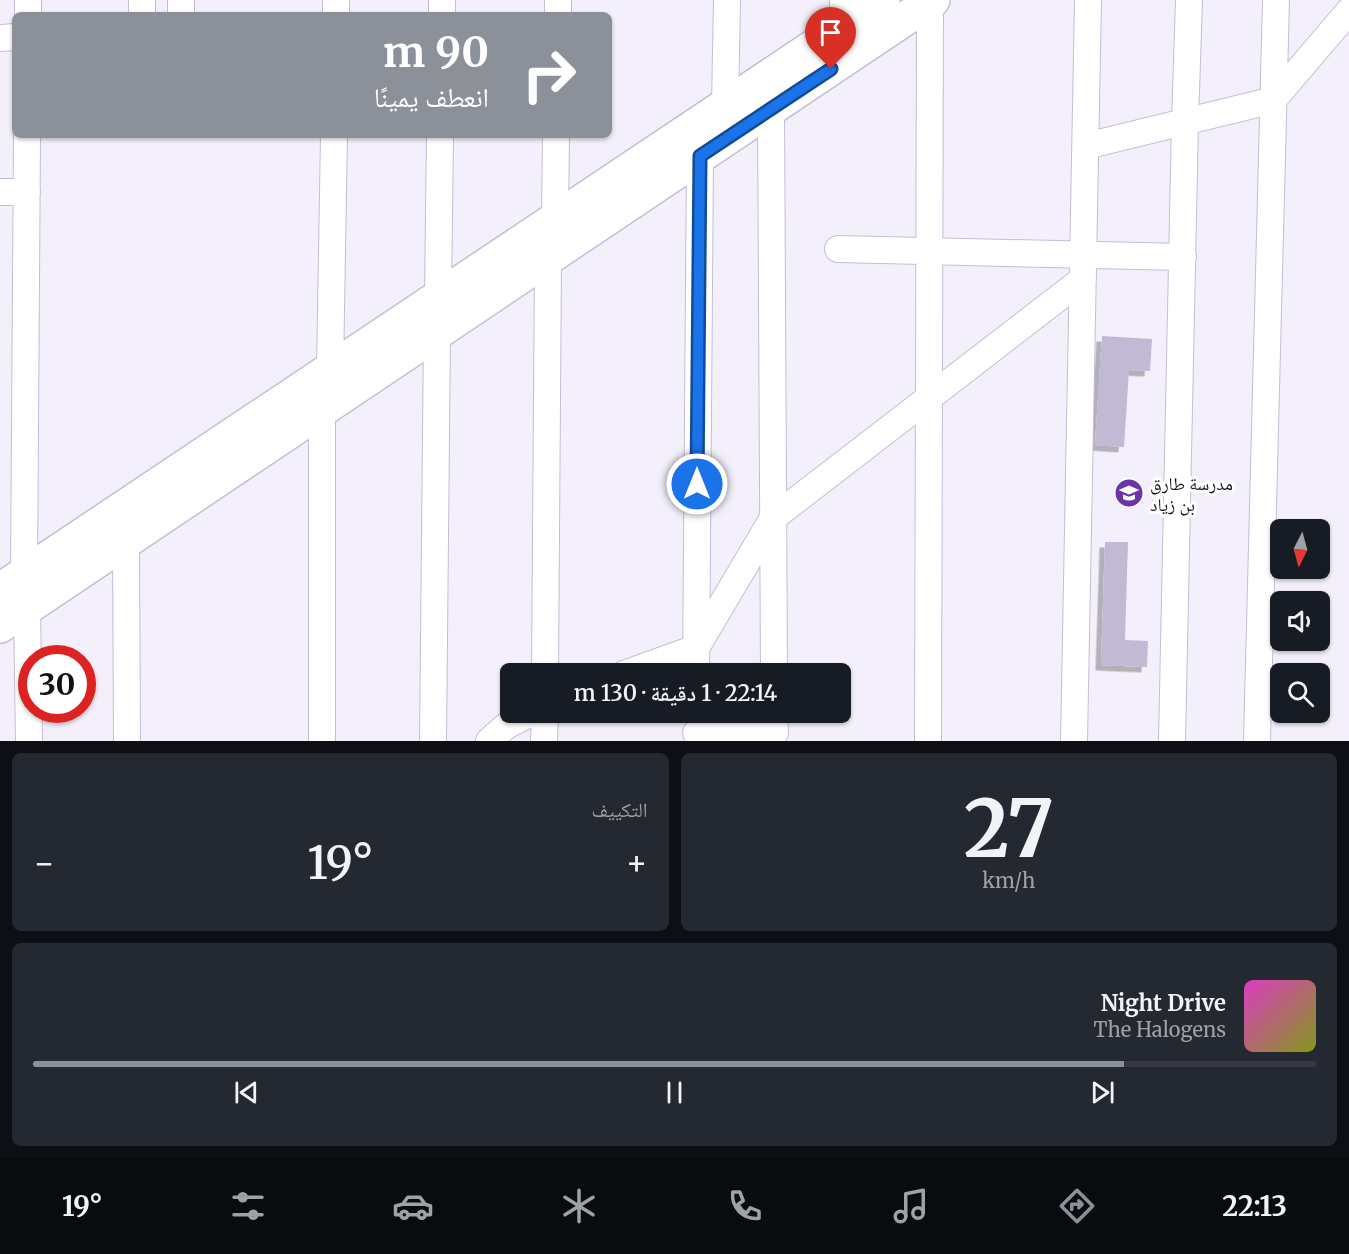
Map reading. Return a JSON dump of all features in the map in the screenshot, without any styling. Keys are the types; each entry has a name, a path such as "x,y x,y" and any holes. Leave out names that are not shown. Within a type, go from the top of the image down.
{"main road":[{"path":"12,582 725,105 843,13 883,0"},
{"path":"0,626 932,1"}],"street":[{"path":"725,105 727,0"},
{"path":"1074,741 1088,0"},
{"path":"1172,741 1189,0"},
{"path":"1257,741 1276,0"},
{"path":"928,741 932,1"},
{"path":"1086,146 1274,100 1349,11"},
{"path":"771,109 774,663"},
{"path":"12,582 27,192 27,138"},
{"path":"330,369 334,138"},
{"path":"438,297 440,138"},
{"path":"555,219 556,138"},
{"path":"696,663 700,156"},
{"path":"0,192 27,192"},
{"path":"838,249 930,251 1083,266 1183,257"},
{"path":"545,663 548,259"},
{"path":"654,663 696,648 773,518 929,397 1083,266"},
{"path":"434,741 437,333"},
{"path":"322,410 322,741"},
{"path":"126,542 128,741"},
{"path":"27,608 29,741"},
{"path":"544,741 545,723"},
{"path":"696,729 775,733 775,723"},
{"path":"489,741 506,726 522,725"}],"building":[{"path":"1102,336 1152,339 1150,371 1129,370 1124,447 1095,445"},
{"path":"1105,542 1128,542 1125,640 1148,641 1147,667 1101,665"}],"place":[{"name":"مدرسة طارق بن زياد","path":"1129,493"}],"route":[{"path":"697,484 700,156 831,69"}]}
